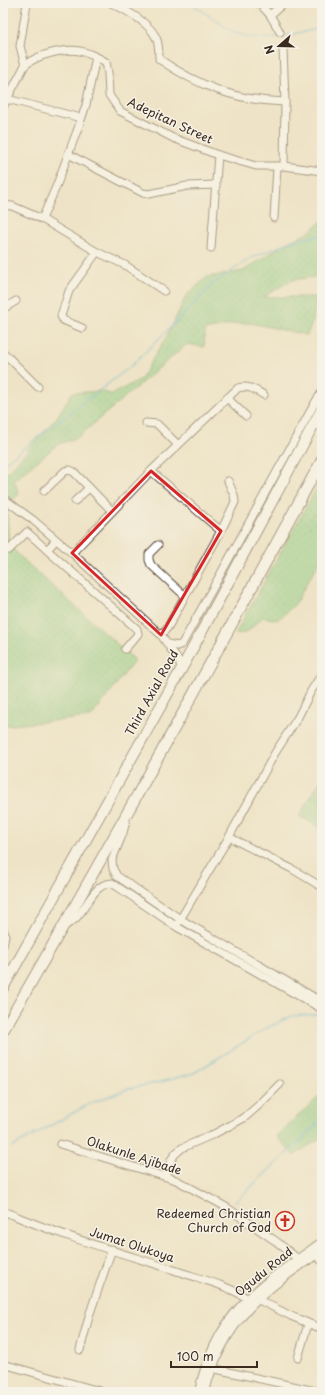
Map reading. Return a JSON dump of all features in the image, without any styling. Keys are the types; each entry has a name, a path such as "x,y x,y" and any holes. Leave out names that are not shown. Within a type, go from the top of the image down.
{"highway":[{"name":"Third Axial Road","path":"3,988 182,668 322,409"},
{"path":"3,1031 64,927 322,460"}],"main road":[{"name":"Ogudu Road","path":"205,1392 211,1368 242,1314 272,1286 316,1252 322,1242"},
{"name":"Ogudu Road","path":"199,1392 203,1376 213,1350 233,1315 248,1299 298,1259 316,1252"}],"street":[{"path":"25,65 20,46 27,3"},
{"path":"111,3 128,12 153,32 158,44 159,59 168,66 199,82 232,95 251,100 285,102"},
{"path":"259,3 270,15 280,32"},
{"path":"270,15 284,3"},
{"path":"274,218 285,102 283,48"},
{"path":"3,107 25,65 36,58 48,54 71,51 78,51 96,57 86,105 42,219"},
{"name":"Adepitan Street","path":"96,57 106,62 109,95 120,111 173,138 218,155 256,166 280,166 322,171"},
{"path":"7,99 81,118"},
{"path":"68,154 143,193 149,194 187,186 216,185"},
{"path":"211,248 218,155"},
{"path":"3,205 12,206 42,219 97,252 124,265 164,292"},
{"path":"82,328 63,320 62,316 69,291 97,252"},
{"path":"3,309 16,302"},
{"path":"3,352 38,387"},
{"path":"72,554 151,471 238,388 244,386 251,387 264,395"},
{"path":"168,644 177,646 182,644 322,392"},
{"path":"227,398 246,416"},
{"path":"146,424 157,424 178,445"},
{"path":"44,491 66,471 70,470 74,472 112,511"},
{"path":"151,471 221,531"},
{"path":"161,635 168,627 221,531 235,502 234,495 228,481"},
{"path":"75,501 90,488"},
{"path":"3,498 24,512 161,635 182,668"},
{"path":"9,550 27,532 137,629 138,634 125,650"},
{"path":"47,550 56,540"},
{"path":"158,545 149,554 151,565 184,596"},
{"path":"177,927 180,919 229,837 275,753 298,717 311,691 322,674"},
{"path":"128,811 123,833 112,860 113,869 117,876 180,919 322,1002"},
{"path":"229,837 292,869 322,888"},
{"path":"64,927 76,917 104,883 112,883 177,927 322,1010"},
{"path":"3,929 5,935 3,945"},
{"path":"166,1176 171,1160 182,1148 214,1134 244,1118 260,1105 280,1084"},
{"name":"Olakunle Ajibade","path":"60,1144 176,1180 226,1207 277,1242 298,1259"},
{"name":"Jumat Olukoya","path":"8,1213 44,1228 209,1282 248,1299"},
{"path":"80,1350 90,1313 112,1249"},
{"path":"316,1252 322,1261"},
{"path":"257,1299 308,1324 322,1328"},
{"path":"298,1358 308,1324"},
{"path":"3,1364 103,1392"},
{"path":"211,1368 320,1392"}],"highlighted area":[{"path":"151,471 221,531 161,635 72,553"}],"green space":[{"path":"322,221 322,276 292,280 263,297 316,297 313,321 307,335 250,323 233,324 205,330 204,347 187,344 78,437 57,445 14,480 19,494 7,505 9,545 29,565 135,660 91,717 3,726 3,475 9,471 57,417 72,393 98,391 112,394 141,379 169,332 186,296 207,277 243,271 288,242 308,233"},
{"path":"322,478 322,557 295,604 278,620 263,617 246,633 235,634"},
{"path":"322,778 322,829 299,816"},
{"path":"322,1094 322,1137 294,1156 276,1136"}],"waterway":[{"path":"191,3 233,32 250,37 267,38 322,28"},
{"path":"3,464 130,367 215,282 251,258 293,241 322,235"},
{"path":"13,1147 89,1104 127,1089 194,1073 265,1029 292,1016 322,1014"},
{"path":"235,1202 322,1119"}],"place":[{"name":"Redeemed Christian Church of God","path":"285,1221"}]}
